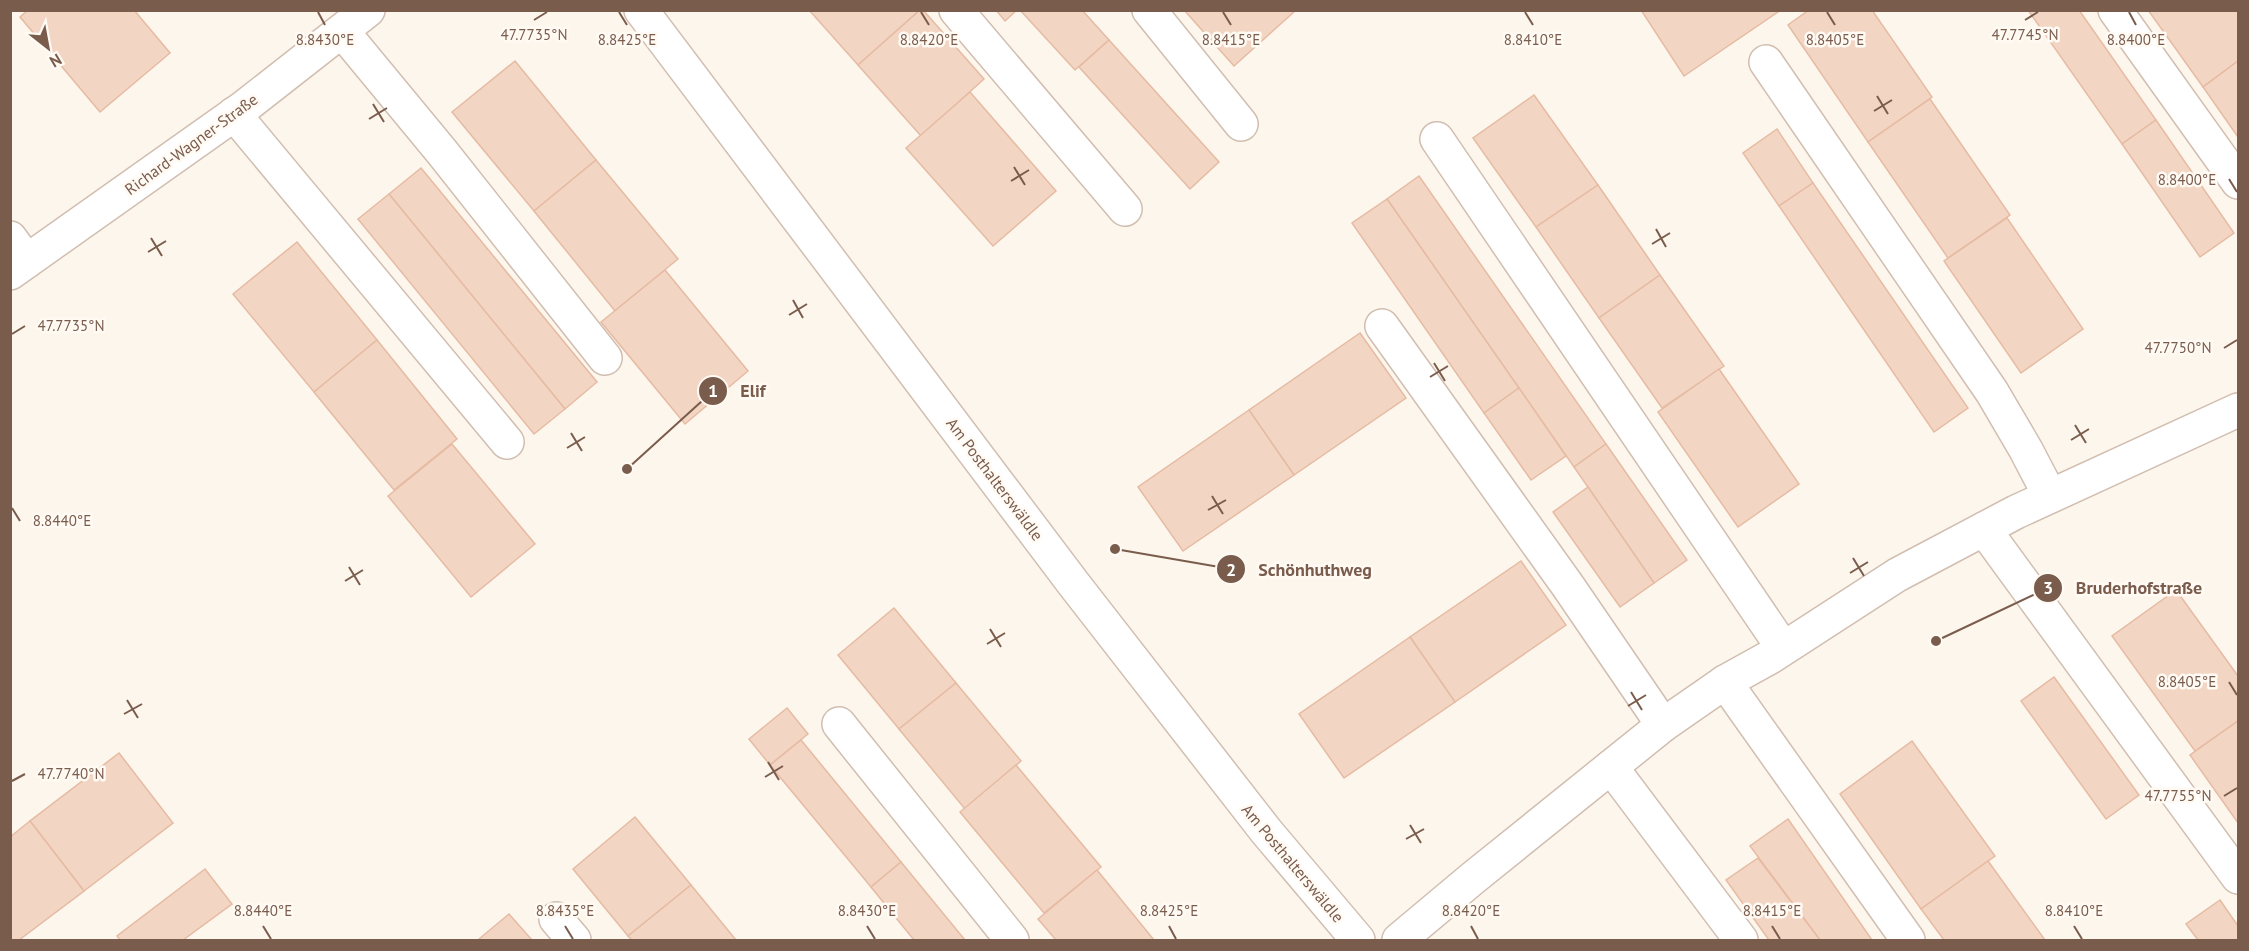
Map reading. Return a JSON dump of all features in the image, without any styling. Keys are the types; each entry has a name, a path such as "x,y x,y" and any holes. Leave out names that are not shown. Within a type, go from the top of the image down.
{"street":[{"name":"Richard-Wagner-Straße","path":"16,257 234,114 368,10"},
{"name":"Am Posthalterswäldle","path":"641,10 1073,583 1266,831 1358,940"},
{"path":"956,10 1125,209"},
{"path":"1149,10 1241,124"},
{"path":"2115,10 2238,182"},
{"path":"342,31 442,152 605,358"},
{"path":"1766,62 1992,392 2050,496"},
{"path":"234,114 507,442"},
{"path":"1437,139 1783,648"},
{"path":"1382,326 1568,586 1663,725"},
{"path":"1399,940 1663,725 1725,682 1897,575 2050,496 2238,410"},
{"path":"1984,529 2238,878"},
{"path":"1725,682 1908,940"},
{"path":"839,724 1012,940"},
{"path":"1611,768 1741,940"}],"building":[{"path":"28,10 134,10 170,53 100,112 20,17"},
{"path":"809,10 920,10 858,65"},
{"path":"920,10 923,10 984,79 921,136 858,65"},
{"path":"996,10 1017,10 1005,21"},
{"path":"1020,10 1082,10 1109,40 1075,70"},
{"path":"1184,10 1294,10 1295,11 1234,66"},
{"path":"1641,10 1781,10 1684,76"},
{"path":"1809,10 1872,10 1932,97 1868,142 1788,25"},
{"path":"2028,10 2079,10 2156,120 2122,144"},
{"path":"2148,10 2238,10 2238,61 2203,87"},
{"path":"1109,40 1219,162 1190,189 1079,67"},
{"path":"515,61 596,160 534,211 452,112"},
{"path":"2238,61 2238,137 2203,87"},
{"path":"970,92 1056,191 993,246 906,148"},
{"path":"1534,95 1598,185 1536,227 1473,138"},
{"path":"1930,99 2010,215 1948,258 1868,142"},
{"path":"2156,120 2234,233 2200,257 2122,144"},
{"path":"1777,129 1813,183 1779,206 1743,153"},
{"path":"596,160 678,259 615,311 534,211"},
{"path":"421,168 597,382 565,409 389,194"},
{"path":"1419,176 1606,444 1574,467 1387,199"},
{"path":"1813,183 1968,408 1934,432 1779,206"},
{"path":"1598,185 1660,275 1599,318 1536,227"},
{"path":"389,194 565,409 534,434 358,219"},
{"path":"1387,199 1519,388 1484,413 1352,223"},
{"path":"2007,218 2083,329 2021,373 1944,261"},
{"path":"297,242 377,340 314,392 233,294"},
{"path":"665,270 748,371 685,424 601,322"},
{"path":"1660,275 1724,366 1662,408 1599,318"},
{"path":"1360,333 1406,398 1294,475 1249,410"},
{"path":"377,340 457,439 394,490 314,392"},
{"path":"1719,369 1799,484 1738,527 1658,412"},
{"path":"1519,388 1566,456 1531,480 1484,413"},
{"path":"1249,410 1294,475 1183,551 1138,487"},
{"path":"452,444 535,544 471,597 388,496"},
{"path":"1606,444 1687,560 1654,583 1574,467"},
{"path":"1588,487 1654,583 1620,607 1553,512"},
{"path":"1521,561 1566,625 1455,702 1410,637"},
{"path":"2176,590 2238,676 2238,721 2195,751 2112,636"},
{"path":"894,608 956,683 899,729 838,655"},
{"path":"1410,637 1455,702 1344,778 1299,714"},
{"path":"2054,677 2139,795 2106,819 2021,701"},
{"path":"956,683 1021,761 965,809 899,729"},
{"path":"787,708 808,734 770,765 749,739"},
{"path":"2238,721 2238,823 2190,755"},
{"path":"801,740 901,862 871,887 770,765"},
{"path":"1912,741 1995,856 1921,909 1840,794"},
{"path":"119,753 173,823 84,891 30,821"},
{"path":"1016,765 1101,867 1044,913 960,812"},
{"path":"635,817 691,885 628,936 573,869"},
{"path":"1788,819 1872,940 1820,940 1750,846"},
{"path":"30,821 84,891 19,940 10,940 10,837"},
{"path":"1758,858 1820,940 1769,940 1726,880"},
{"path":"1988,861 2045,940 1944,940 1921,909"},
{"path":"901,862 965,940 914,940 871,887"},
{"path":"205,869 232,904 183,940 120,940 117,936"},
{"path":"1097,870 1154,940 1056,940 1038,919"},
{"path":"691,885 736,940 632,940 628,936"},
{"path":"2220,900 2238,926 2238,940 2198,940 2186,924"},
{"path":"509,914 532,940 479,939"}],"place":[{"name":"Elif","path":"627,469"},
{"name":"Schönhuthweg","path":"1115,549"},
{"name":"Bruderhofstraße","path":"1936,641"}]}
